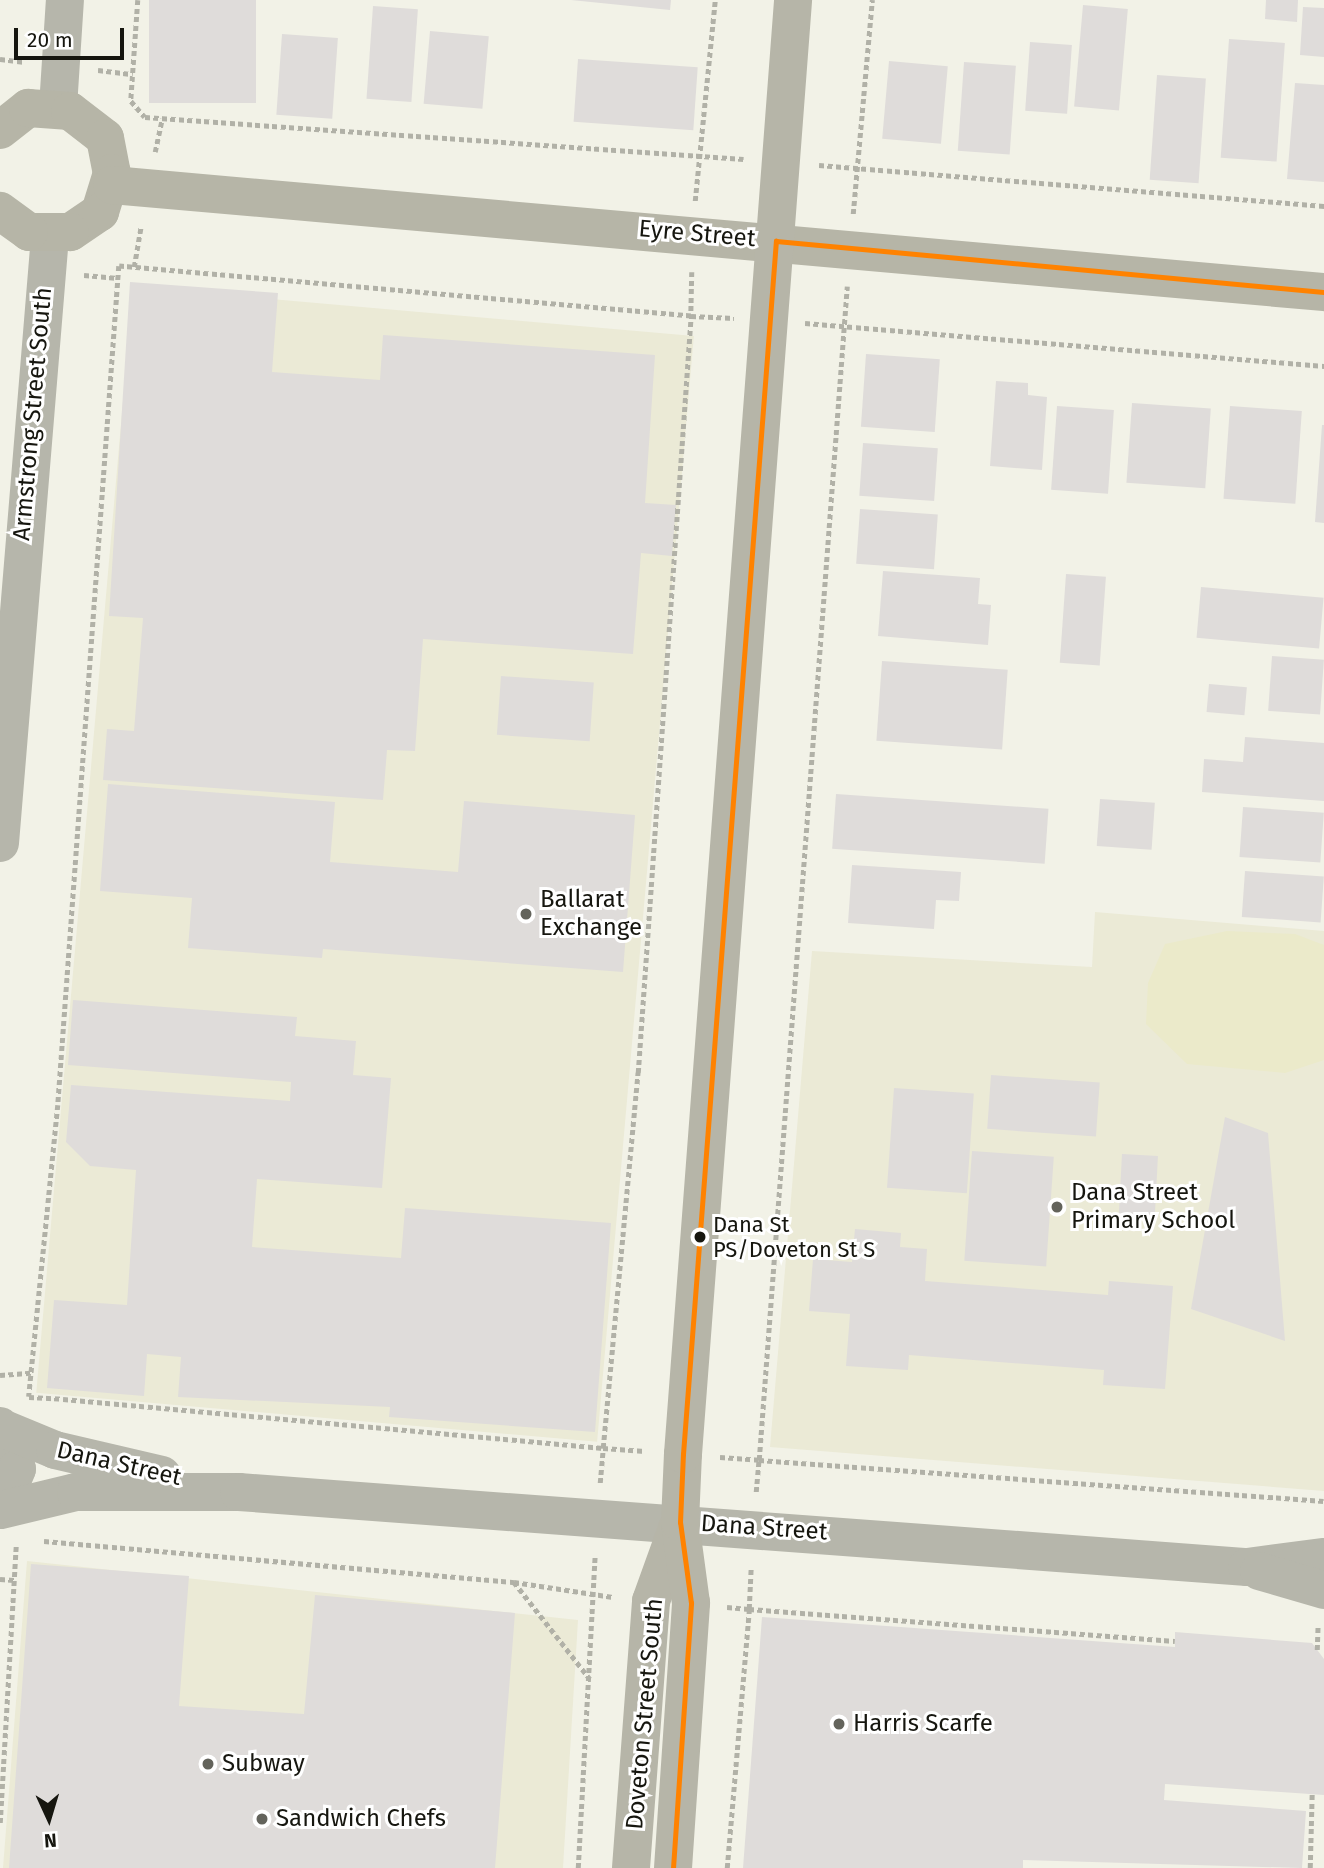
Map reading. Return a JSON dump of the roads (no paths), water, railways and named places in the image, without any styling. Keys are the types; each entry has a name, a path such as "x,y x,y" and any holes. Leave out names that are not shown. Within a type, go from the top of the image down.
{"highway":[{"name":"Doveton Street South","path":"673,1868 691,1603 680,1522 683,1454 793,0"},
{"name":"Doveton Street South","path":"631,1868 651,1601 680,1522"}],"main road":[{"path":"0,211 21,228 50,236 94,217 112,185 105,138 89,121 21,113"},
{"name":"Eyre Street","path":"112,185 692,233 1324,292"}],"street":[{"path":"21,113 65,0"},
{"name":"Armstrong Street South","path":"0,843 50,236"},
{"path":"0,1510 16,1469 1,1427"},
{"name":"Dana Street","path":"1,1427 55,1450 239,1492"},
{"name":"Dana Street","path":"0,1510 76,1492 239,1492 680,1522 1247,1567 1324,1557"},
{"name":"Dana Street","path":"1247,1567 1324,1590"}],"place":[{"name":"Ballarat Exchange","path":"526,914"},
{"name":"Dana Street Primary School","path":"1057,1207"},
{"name":"Dana St PS/Doveton St S","path":"700,1237"},
{"name":"Harris Scarfe","path":"839,1724"},
{"name":"Subway","path":"208,1764"},
{"name":"Sandwich Chefs","path":"262,1819"}]}
